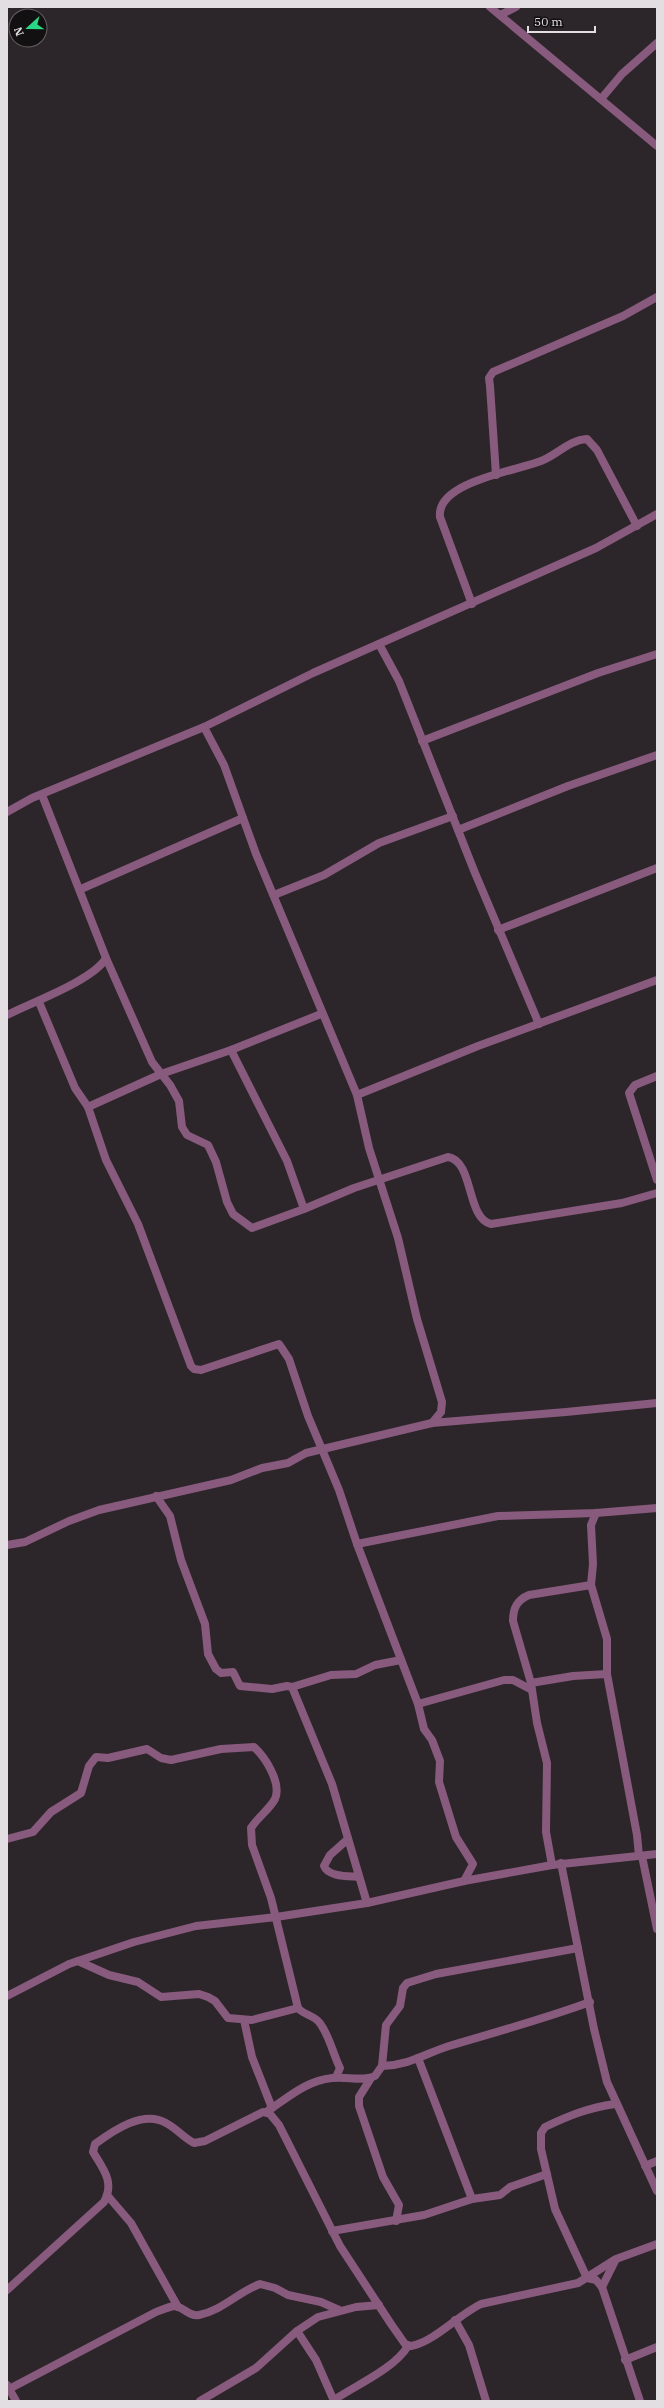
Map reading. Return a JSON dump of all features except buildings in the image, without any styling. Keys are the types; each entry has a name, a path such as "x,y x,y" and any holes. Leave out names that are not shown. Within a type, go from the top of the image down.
{"street":[{"path":"490,7 657,146"},
{"path":"500,15 516,7"},
{"path":"601,99 622,74 657,43"},
{"path":"496,475 489,378 493,372 623,316 657,297"},
{"path":"472,604 439,511 444,500 452,492 496,475 540,462 579,440 587,439 597,450 637,526"},
{"path":"7,812 42,794 204,727 313,673 596,548 657,514"},
{"path":"379,644 399,682 498,930 539,1024"},
{"path":"422,741 598,672 657,654"},
{"path":"204,727 224,765 243,818 321,1014 343,1057 357,1095 378,1179 398,1238 417,1319 442,1402 441,1412 432,1422"},
{"path":"458,830 535,798 657,755"},
{"path":"42,794 81,889 106,958 152,1062 179,1101 182,1127 187,1135 205,1143 210,1149 233,1214 252,1228 378,1179 444,1157 452,1157 462,1168 480,1217 491,1224 622,1203 657,1193"},
{"path":"274,895 324,876 379,843 453,816"},
{"path":"81,889 243,818"},
{"path":"498,930 657,868"},
{"path":"7,1015 39,1002 100,966 106,958"},
{"path":"357,1095 657,980"},
{"path":"39,1002 75,1088 88,1107 106,1160 138,1224 191,1366 194,1369 201,1370 276,1344 281,1345 289,1359 322,1451 339,1490 357,1544 418,1704 424,1729 432,1740 440,1761 439,1782 456,1837 473,1864 464,1881"},
{"path":"88,1107 161,1074 231,1050 321,1014"},
{"path":"231,1050 287,1161 304,1209"},
{"path":"657,1076 635,1085 629,1093 657,1180"},
{"path":"7,1545 25,1542 69,1521 99,1510 231,1480 262,1468 288,1463 306,1453 322,1451 432,1422 566,1412 657,1402"},
{"path":"156,1496 170,1516 181,1560 205,1624 206,1648 216,1669 221,1673 231,1672 235,1674 240,1686 272,1689 287,1686 292,1687 331,1675 356,1674 375,1665 401,1660"},
{"path":"357,1544 498,1516 596,1513 657,1508"},
{"path":"596,1513 591,1525 593,1564 590,1585 607,1639 607,1674 641,1856 657,1929"},
{"path":"552,1865 546,1832 547,1763 537,1723 527,1669 513,1621 514,1607 522,1598 543,1591 590,1585"},
{"path":"418,1704 490,1682 513,1680 522,1676 527,1669"},
{"path":"513,1680 531,1686 572,1676 607,1674"},
{"path":"292,1687 332,1784 367,1903"},
{"path":"7,1839 33,1832 51,1812 81,1793 89,1766 96,1757 108,1758 147,1749 161,1758 171,1760 221,1749 254,1747 261,1753 275,1782 276,1798 269,1809 255,1823 250,1833 254,1855 276,1917 298,2008 306,2015 314,2018 322,2028 340,2068 336,2078"},
{"path":"348,1839 330,1855 324,1866 328,1871 335,1874 359,1877"},
{"path":"7,1996 51,1971 78,1961 196,1926 276,1917 367,1903 464,1881 561,1863 657,1854"},
{"path":"561,1863 600,2056 615,2104 657,2191"},
{"path":"396,2221 399,2205 383,2177 359,2106 359,2097 371,2078 375,2076 382,2066 386,2025 400,2006 403,1988 407,1983 436,1974 578,1948"},
{"path":"78,1961 109,1975 142,1984 161,1997 199,1994 208,1997 214,2001 227,2018 244,2020 262,2018 298,2008"},
{"path":"382,2066 407,2064 449,2046 500,2032 590,2002"},
{"path":"244,2020 252,2057 269,2110 291,2145 332,2231 379,2305 408,2346"},
{"path":"418,2058 472,2199"},
{"path":"7,2290 99,2206 107,2195 108,2178 93,2150 95,2144 109,2135 143,2118 155,2118 175,2128 192,2142 200,2142 269,2110 306,2085 336,2078 371,2078"},
{"path":"587,2278 555,2209 540,2140 545,2127 584,2109 615,2104"},
{"path":"645,2166 657,2161"},
{"path":"332,2231 424,2215 472,2199 500,2195 510,2187 547,2174"},
{"path":"107,2195 131,2223 178,2307"},
{"path":"408,2346 417,2345 424,2341 467,2311 492,2301 568,2287 587,2278 616,2259 657,2244"},
{"path":"602,2287 616,2259"},
{"path":"587,2278 596,2280 602,2287 625,2360 640,2401"},
{"path":"16,2401 8,2387 150,2315 169,2307 178,2307 190,2314 202,2314 225,2305 255,2286 263,2283 288,2295 321,2302 339,2310"},
{"path":"200,2401 256,2368 297,2330 318,2317 339,2310 379,2305"},
{"path":"455,2320 469,2345 486,2401"},
{"path":"297,2330 319,2366 334,2400 402,2356 408,2346"},
{"path":"625,2360 657,2347"}]}
